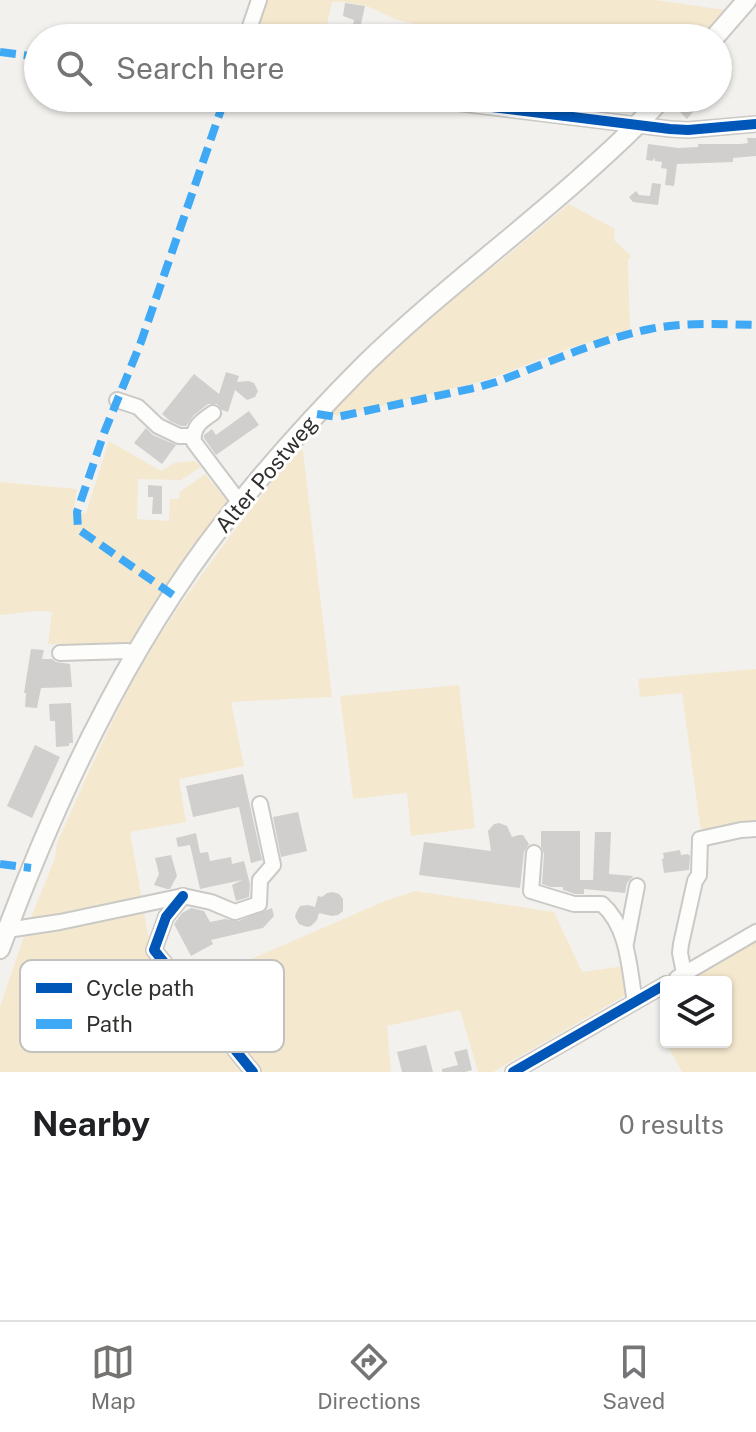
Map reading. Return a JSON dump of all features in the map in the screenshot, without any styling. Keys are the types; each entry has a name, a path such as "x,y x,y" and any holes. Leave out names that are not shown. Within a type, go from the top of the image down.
{"main road":[{"path":"726,24 747,0"},
{"name":"Alter Postweg","path":"0,949 56,810 99,721 136,654 181,583 240,503 366,363 534,219 650,112"}],"street":[{"path":"251,24 259,0"},
{"path":"537,112 688,130 756,124"},
{"path":"117,400 138,407 158,426 179,436 193,436"},
{"path":"213,413 198,423 194,442 240,503"},
{"path":"60,653 127,651 136,654"},
{"path":"7,930 183,896 211,902 235,912 259,904 260,880 273,865 260,804"},
{"path":"684,973 680,953 695,881 699,875 700,839 756,829"},
{"path":"534,853 531,891 574,904 602,904 614,915 624,939 635,1002"},
{"path":"625,947 637,886"},
{"path":"162,960 154,950 166,917 183,896"},
{"path":"679,976 756,932"},
{"path":"513,1072 660,988"},
{"path":"237,1052 253,1072"}],"shaded area":[{"path":"265,0 655,0 725,10 714,24 414,24 397,20 367,6 332,2 327,24 257,24"},
{"path":"569,204 615,229 614,240 631,256 628,260 630,330 570,348 487,380 340,416 333,414 332,403 479,273 496,265"},
{"path":"109,441 161,471 174,463 195,461 201,467 181,480 138,479 137,519 169,521 170,499 179,499 180,492 205,474 228,502 163,594 131,647 48,644 52,612 0,615 0,482 77,489 73,512 86,513"},
{"path":"302,443 332,697 231,702 244,766 179,779 186,822 130,832 150,946 161,960 20,960 20,1052 232,1052 248,1072 0,1072 0,1007 55,858 57,843 142,664 228,540"},
{"path":"756,669 756,823 701,832 682,693 640,697 638,679"},
{"path":"459,685 475,828 411,836 407,793 353,799 340,696"},
{"path":"415,891 554,912 582,972 625,966 629,993 493,1072 478,1072 460,1010 387,1026 391,1072 258,1072 242,1052 284,1052 284,960 249,960"},
{"path":"756,938 756,1072 682,1072 669,1048 732,1048 732,976 688,976"}],"building":[{"path":"345,3 365,6 361,24 353,24 354,20 343,16"},
{"path":"680,112 693,112 687,119"},
{"path":"747,138 756,138 756,156 733,158 733,162 677,164 674,186 665,185 667,169 661,168 662,162 655,161 655,158 646,160 648,144 698,147 698,144 748,143"},
{"path":"652,183 661,184 658,205 633,202 629,197 636,191 639,195 650,196"},
{"path":"226,372 239,376 237,382 254,383 258,391 255,397 247,400 235,390 228,412 217,404 208,404 186,426 170,421 162,414 194,374 219,394"},
{"path":"249,411 259,425 216,455 204,435 212,429 216,435"},
{"path":"146,428 153,435 176,445 162,464 134,443"},
{"path":"148,485 162,486 162,514 152,514 153,497 148,497"},
{"path":"31,649 44,650 42,659 70,664 72,687 41,688 37,708 25,707 24,693"},
{"path":"71,703 73,743 56,747 55,721 50,721 49,704"},
{"path":"35,745 60,757 32,818 7,806"},
{"path":"243,774 262,860 251,863 239,807 193,817 186,786"},
{"path":"298,812 307,851 281,857 273,817"},
{"path":"499,823 507,826 512,837 523,835 529,844 524,852 520,888 419,875 424,842 491,851 488,831"},
{"path":"541,831 580,831 580,880 593,880 595,832 611,832 609,874 633,876 627,883 625,893 584,889 584,894 575,894 563,890 563,887 542,884 544,854"},
{"path":"196,833 200,853 208,852 210,861 231,857 232,864 244,861 250,884 249,897 236,901 232,885 242,880 200,889 190,845 178,847 176,838"},
{"path":"680,850 681,855 690,856 689,870 664,873 663,853"},
{"path":"171,855 177,876 170,889 154,885 159,874 155,858"},
{"path":"333,892 343,899 343,911 332,916 319,913 311,926 299,924 295,917 300,906 315,907 318,896"},
{"path":"191,908 204,911 210,922 225,919 238,921 272,908 274,916 263,928 211,940 213,944 191,956 174,924 182,913"},
{"path":"426,1045 433,1072 402,1072 397,1052"},
{"path":"467,1049 472,1070 442,1072 442,1069 458,1065 454,1052"}],"marked path":[{"path":"0,52 24,55"},
{"path":"173,595 78,529 77,512 104,433 141,342 220,112"},
{"path":"317,414 337,417 479,387 591,346 650,329 689,324 756,325"},
{"path":"0,864 31,868"}],"cycle path":[{"path":"532,112 688,130 756,124"},
{"path":"162,960 154,950 166,917 183,896"},
{"path":"513,1072 660,987"},
{"path":"237,1052 253,1072"}]}
